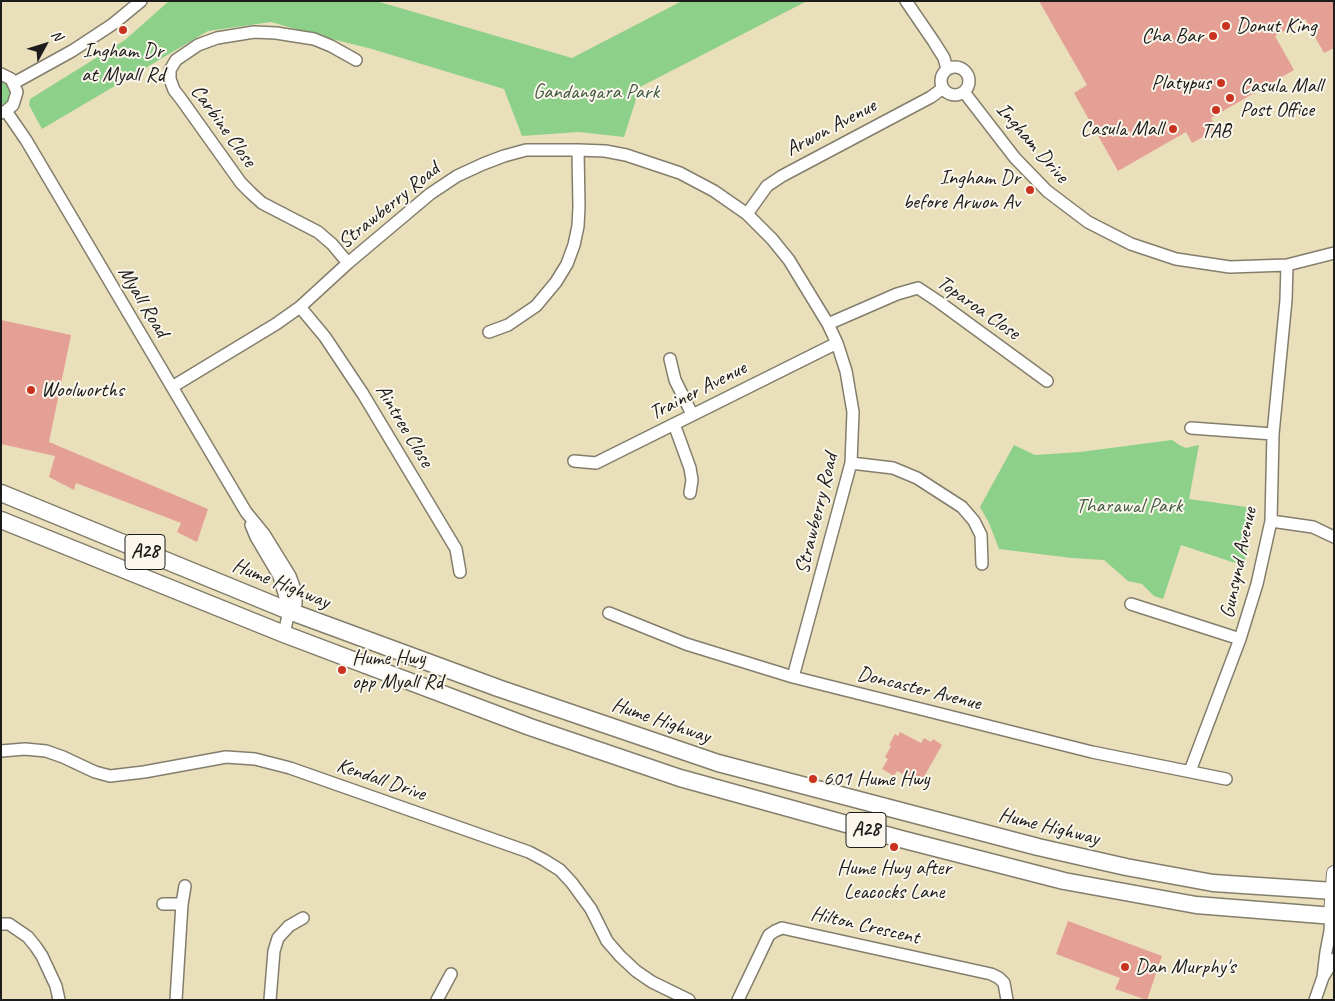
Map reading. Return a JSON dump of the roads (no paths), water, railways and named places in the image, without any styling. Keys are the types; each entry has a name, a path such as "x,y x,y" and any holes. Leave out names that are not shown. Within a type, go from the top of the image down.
{"highway":[{"name":"Hume Highway","path":"1,493 289,611 498,688 718,763 1028,845 1117,865 1213,883 1333,891"},
{"name":"A28","path":"1,520 284,634 530,727 680,778 897,838 1064,881 1196,905 1332,916"}],"main road":[{"path":"1332,916 1334,873"}],"street":[{"path":"14,83 113,24 141,1"},
{"path":"906,1 944,58 947,69 941,79 943,88 952,95 959,95 964,92 969,82 967,74 958,68 947,69"},
{"name":"Carbine Close","path":"348,263 332,244 318,232 262,203 241,183 180,100 170,79 170,70 176,60 198,45 217,38 254,32 276,33 314,39 356,60"},
{"path":"1,74 14,83 17,97 13,105 4,112"},
{"name":"Arwon Avenue","path":"747,214 767,186 782,176 931,97 943,88"},
{"name":"Ingham Drive","path":"964,92 1032,177 1064,205 1088,222 1107,232 1160,255 1193,263 1230,267 1287,264 1334,253"},
{"name":"Myall Road","path":"4,112 26,140 246,512 264,534 293,582 296,592 296,604 289,611 284,634"},
{"name":"Strawberry Road","path":"172,387 276,324 300,307 348,263 430,194 457,176 504,156 526,150 605,151 626,155 680,173 714,191 747,214 772,239 789,260 837,342 851,392 853,432 851,463 793,677"},
{"path":"489,332 508,325 536,306 556,282 567,264 578,226 578,150"},
{"name":"Gunsynd Avenue","path":"1190,771 1240,639 1258,584 1271,521 1273,434 1286,300 1287,264"},
{"name":"Toparoa Close","path":"828,324 897,294 918,288 1047,381"},
{"name":"Aintree Close","path":"300,307 325,337 364,394 456,549 460,572"},
{"name":"Trainer Avenue","path":"574,460 596,464 837,342"},
{"path":"670,359 675,380 692,414"},
{"path":"674,424 690,468 692,480 690,494"},
{"path":"1191,428 1273,434"},
{"path":"851,463 893,468 917,478 962,507 974,521 981,535 982,564"},
{"path":"1271,521 1313,527 1334,537"},
{"path":"1131,604 1240,639"},
{"name":"Doncaster Avenue","path":"609,612 686,644 793,677 1092,752 1226,779"},
{"name":"Kendall Drive","path":"1,752 25,749 46,751 95,772 110,776 226,757 255,759 290,768 529,852 560,870 572,883 591,909 608,941 636,971 652,982 689,1000"},
{"path":"176,1000 182,904 185,886"},
{"path":"163,904 182,904"},
{"path":"1323,977 1332,916"},
{"path":"270,1000 274,951 278,938 289,926 303,918"},
{"path":"5,924 28,936 42,956 56,986 59,1000"},
{"name":"Hilton Crescent","path":"738,1000 769,935 775,930 782,928 991,974 1004,983 1007,1000"},
{"path":"1315,1000 1323,977 1334,959"},
{"path":"437,1000 450,974"}],"place":[{"name":"Donut King","path":"1226,26"},
{"name":"Ingham Dr at Myall Rd","path":"123,30"},
{"name":"Cha Bar","path":"1213,36"},
{"name":"Platypus","path":"1221,83"},
{"name":"Casula Mall Post Office","path":"1230,98"},
{"name":"TAB","path":"1216,110"},
{"name":"Casula Mall","path":"1173,129"},
{"name":"Ingham Dr before Arwon Av","path":"1030,190"},
{"name":"Woolworths","path":"31,390"},
{"name":"Hume Hwy opp Myall Rd","path":"342,670"},
{"name":"601 Hume Hwy","path":"813,779"},
{"name":"Hume Hwy after Leacocks Lane","path":"894,847"},
{"name":"Dan Murphy's","path":"1125,967"}],"park label":[{"name":"Gandangara Park","path":"596,92"},
{"name":"Tharawal Park","path":"1129,506"}]}
